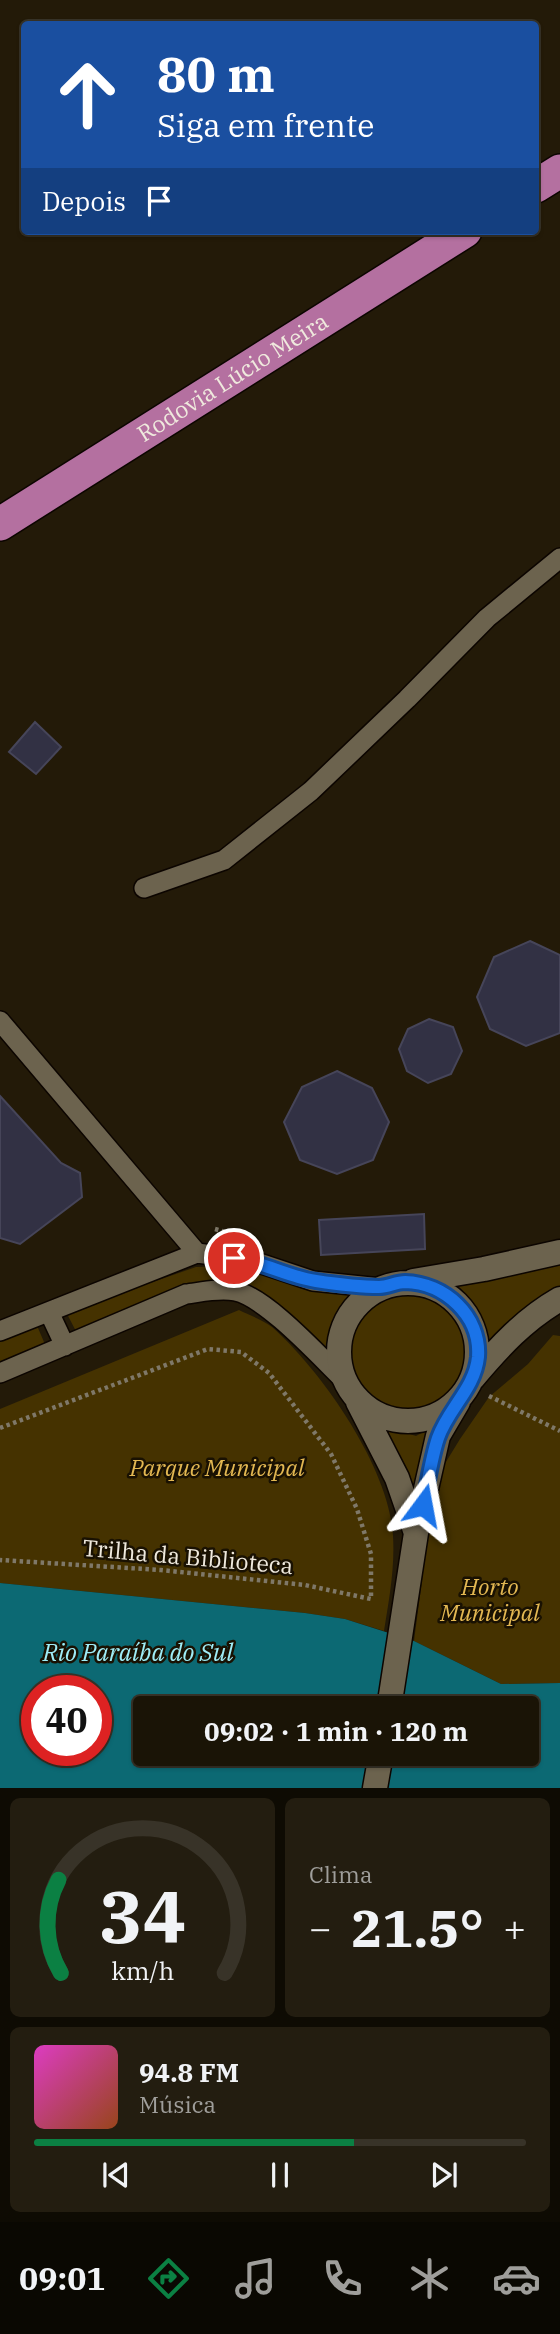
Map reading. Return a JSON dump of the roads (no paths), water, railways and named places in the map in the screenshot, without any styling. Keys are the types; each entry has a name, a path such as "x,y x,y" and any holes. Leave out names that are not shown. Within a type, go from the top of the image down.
{"highway":[{"path":"539,185 560,171"},
{"name":"Rodovia Lúcio Meira","path":"0,524 459,235"}],"street":[{"path":"144,888 224,860 311,791 487,618 560,558"},
{"path":"0,1021 197,1254"},
{"path":"0,1331 197,1254 250,1260 313,1281 381,1287 560,1252"},
{"path":"390,1696 416,1533 439,1436 466,1389 478,1356 475,1333 466,1312 449,1296 428,1285 405,1282"},
{"path":"381,1287 362,1299 348,1316 340,1336 338,1359 350,1389 397,1478 416,1533"},
{"path":"0,1373 186,1294 210,1290 237,1291 266,1307 299,1335 374,1413 396,1421 420,1420 442,1413 466,1389 504,1340 540,1310 560,1299"},
{"path":"49,1312 65,1346"},
{"path":"375,1788 379,1766"}],"water":[{"name":"Rio Paraíba do Sul","path":"0,1583 345,1619 414,1641 501,1684 560,1683 560,1788 0,1788"}],"park label":[{"name":"Parque Municipal","path":"217,1468"},
{"name":"Horto Municipal","path":"490,1600"}]}
